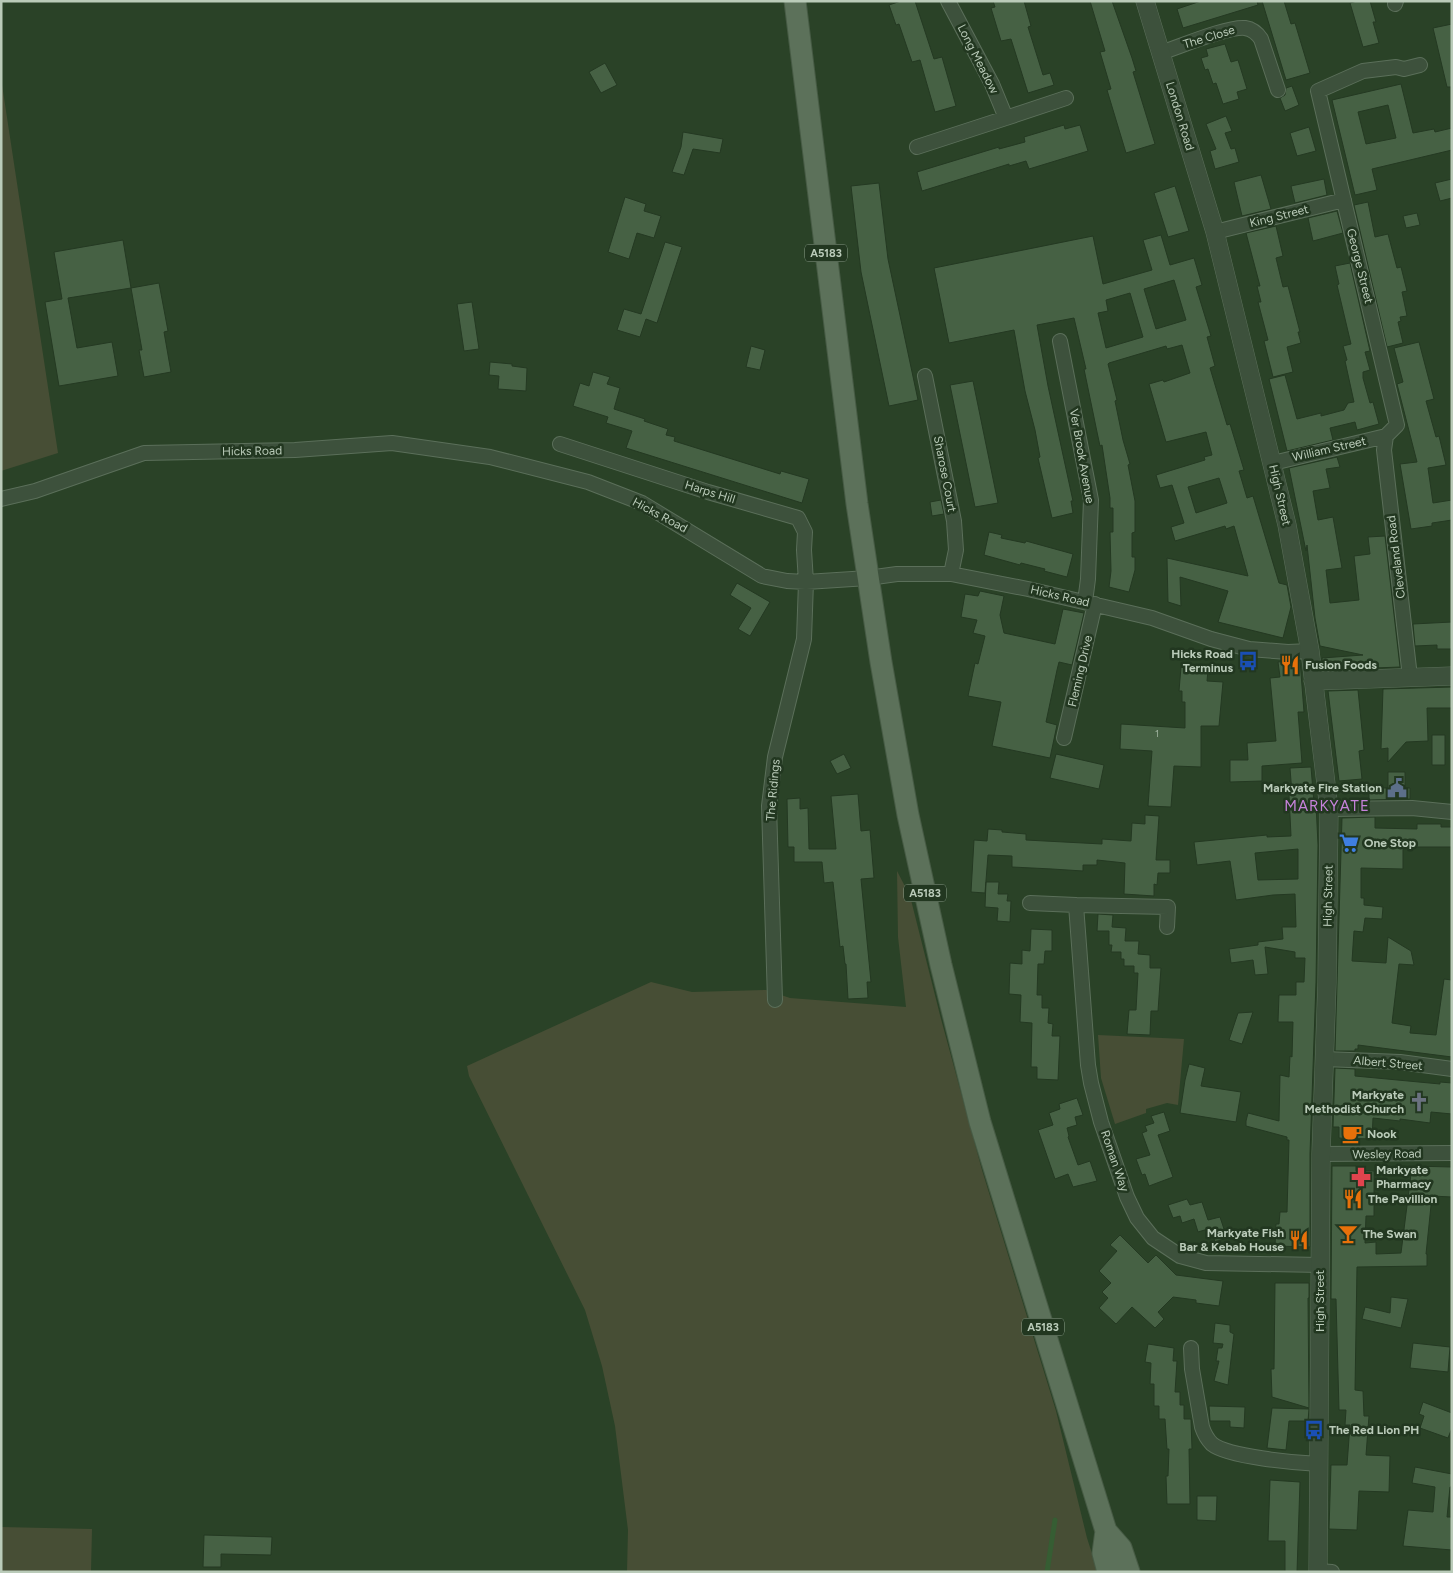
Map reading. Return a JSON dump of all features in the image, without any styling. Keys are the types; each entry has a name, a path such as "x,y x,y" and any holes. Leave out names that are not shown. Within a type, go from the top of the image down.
{"main road":[{"name":"A5183","path":"794,1 857,504 881,662 908,815 943,975 980,1122 1106,1531 1121,1548 1129,1572"},
{"name":"A5183","path":"1106,1531 1103,1553 1108,1572"}],"street":[{"name":"Long Meadow","path":"948,1 992,84 1006,118"},
{"name":"London Road","path":"1145,1 1214,232"},
{"name":"The Close","path":"1160,53 1230,29 1247,28 1258,34 1261,39 1278,90"},
{"name":"George Street","path":"1386,436 1395,429 1397,420 1318,91 1363,71 1396,67 1404,69 1420,65"},
{"path":"917,147 1066,98"},
{"name":"King Street","path":"1214,232 1344,200"},
{"name":"High Street","path":"1214,232 1273,462 1291,544 1310,651 1329,809 1320,1265 1319,1464 1323,1571"},
{"name":"Ver Brook Avenue","path":"1060,341 1091,500 1088,579 1090,603"},
{"name":"Sharose Court","path":"926,376 954,521 956,550 950,574"},
{"name":"William Street","path":"1273,462 1386,436"},
{"name":"Cleveland Road","path":"1386,436 1384,450 1410,677"},
{"name":"Hicks Road","path":"1,499 35,491 144,453 295,450 392,443 490,457 588,482 642,504 762,576 787,581 806,582 868,578 896,574 950,574 1152,618 1249,649 1288,652 1310,651"},
{"name":"Harps Hill","path":"560,444 708,492 798,518 805,532 804,562 806,582"},
{"name":"The Ridings","path":"775,1000 769,806 776,756 804,639 806,582"},
{"name":"Fleming Drive","path":"1064,738 1090,603"},
{"path":"1313,681 1452,676"},
{"path":"1329,809 1412,808 1452,812"},
{"path":"1030,903 1168,907 1166,928"},
{"name":"Roman Way","path":"1076,905 1088,1066 1091,1083 1101,1122 1117,1169 1137,1218 1153,1238 1167,1248 1193,1260 1206,1263 1230,1264 1320,1265"},
{"name":"Albert Street","path":"1324,1059 1385,1061 1452,1069"},
{"name":"Wesley Road","path":"1321,1154 1452,1153"},
{"path":"1191,1348 1192,1369 1202,1427 1208,1440 1225,1450 1272,1460 1319,1464"}],"green space":[{"path":"1,78 58,453 1,471"},
{"path":"897,871 910,896 982,1170 1056,1411 1087,1538 1098,1572 627,1572 628,1530 615,1426 602,1366 585,1310 469,1076 467,1066 651,982 692,992 766,990 790,998 906,1007 898,937"},
{"path":"1098,1035 1184,1039 1178,1105 1167,1103 1146,1109 1146,1113 1115,1124 1101,1078"},
{"path":"1,1527 92,1529 91,1572 1,1572"}],"building":[{"path":"901,1 915,1 934,59 942,57 956,106 935,112 920,60 912,62 899,24 896,25 889,5"},
{"path":"993,1 1024,1 1031,26 1028,27 1043,75 1050,73 1054,85 1028,93 1011,39 1001,41 991,8 995,7"},
{"path":"1090,1 1112,1 1136,71 1133,72 1155,144 1126,153 1107,90 1111,89 1100,52 1105,51"},
{"path":"1201,1 1257,1 1258,5 1183,28 1177,9"},
{"path":"1262,1 1284,1 1291,24 1295,23 1310,73 1286,80"},
{"path":"1370,1 1379,43 1363,47 1350,3"},
{"path":"1452,24 1452,87 1447,87 1433,28"},
{"path":"1225,44 1231,62 1238,60 1247,89 1237,92 1239,99 1223,104 1216,83 1213,84 1208,69 1205,70 1201,58 1208,56 1206,49"},
{"path":"605,63 617,85 601,93 589,72"},
{"path":"1401,84 1413,133 1434,129 1435,132 1452,128 1452,150 1372,169 1377,190 1355,195 1332,100","holes":["1388,105 1396,138 1366,144 1358,112"]},
{"path":"1292,86 1299,105 1285,111 1280,98 1285,95 1286,88"},
{"path":"1226,116 1232,131 1225,133 1231,149 1235,148 1239,162 1215,169 1210,151 1216,149 1206,124"},
{"path":"1064,125 1065,129 1080,125 1088,151 1029,169 1026,161 1009,166 1009,164 922,191 917,172 999,147 999,149 1025,142 1024,137"},
{"path":"1309,127 1316,151 1297,156 1290,133"},
{"path":"683,132 723,139 720,153 693,149 684,175 672,172 681,147"},
{"path":"1261,175 1271,209 1242,216 1234,182"},
{"path":"1324,179 1327,195 1295,203 1291,186"},
{"path":"1452,179 1452,198 1440,201 1435,183"},
{"path":"879,183 888,259 918,400 889,406 861,272 851,186"},
{"path":"1175,186 1189,231 1168,237 1154,193"},
{"path":"625,197 646,204 644,211 661,216 654,238 637,233 629,259 608,252"},
{"path":"1368,202 1375,237 1388,234 1397,268 1401,267 1407,291 1402,292 1407,316 1400,317 1401,321 1398,322 1403,343 1387,347 1354,205"},
{"path":"1337,211 1343,233 1313,241 1308,218"},
{"path":"1417,213 1420,225 1406,228 1403,216"},
{"path":"1276,226 1283,256 1276,258 1283,287 1288,286 1301,343 1287,347 1293,372 1273,377 1264,341 1268,340 1258,302 1261,302 1257,286 1260,286 1246,233"},
{"path":"1161,235 1170,265 1194,258 1202,285 1196,287 1211,336 1207,337 1215,366 1210,368 1227,425 1230,424 1244,470 1239,471 1247,498 1253,496 1279,583 1287,585 1291,607 1283,638 1218,622 1228,591 1180,577 1181,606 1168,602 1167,558 1248,576 1234,526 1226,529 1225,526 1175,541 1171,527 1184,523 1172,485 1160,488 1156,475 1205,460 1204,457 1212,455 1206,432 1166,442 1149,384 1163,380 1164,382 1190,373 1182,345 1167,349 1166,346 1108,364 1117,400 1115,401 1123,440 1130,464 1128,465 1135,501 1135,532 1132,533 1132,557 1135,557 1135,570 1129,592 1109,587 1111,571 1110,532 1113,532 1113,508 1110,508 1102,445 1100,446 1084,369 1086,369 1074,318 1037,325 1073,501 1071,501 1073,513 1052,518 1038,458 1040,457 1035,430 1025,391 1014,330 949,343 934,268 1093,236 1103,284 1152,270 1143,240","holes":["1174,280 1186,320 1156,329 1144,289","1130,293 1143,337 1106,348 1098,313 1108,311 1106,300","1219,478 1227,503 1196,513 1188,487"]},
{"path":"123,240 131,288 68,298 77,348 112,342 118,376 59,386 45,302 62,299 54,252"},
{"path":"665,242 682,247 657,323 646,319 640,337 617,330 624,309 641,314"},
{"path":"1350,263 1370,351 1365,352 1370,370 1363,372 1363,378 1370,403 1373,402 1379,424 1357,430 1355,422 1330,428 1333,440 1287,451 1269,379 1285,375 1297,419 1321,413 1321,416 1344,410 1348,403 1354,402 1343,346 1351,344 1337,285 1339,284 1335,266"},
{"path":"159,283 168,331 164,332 171,372 144,377 139,350 142,350 131,288"},
{"path":"472,302 479,349 464,351 457,304"},
{"path":"1419,342 1434,399 1426,401 1436,437 1439,436 1446,465 1428,468 1433,503 1452,500 1452,520 1432,523 1432,526 1411,529 1400,464 1417,462 1397,384 1403,382 1394,348"},
{"path":"751,346 765,350 760,370 746,367"},
{"path":"490,362 512,364 512,366 527,368 526,391 498,389 499,376 489,375"},
{"path":"593,372 610,377 607,384 620,388 614,409 668,429 666,435 675,437 674,441 780,474 781,471 809,479 802,503 626,448 632,431 606,423 608,417 573,406 580,383 589,386"},
{"path":"973,381 998,503 975,507 950,385"},
{"path":"1337,457 1340,467 1326,469 1330,488 1313,491 1318,520 1333,517 1342,568 1326,570 1330,603 1359,600 1354,556 1370,554 1368,537 1385,536 1400,667 1323,670 1322,658 1363,655 1320,646 1307,545 1306,551 1289,468"},
{"path":"941,500 944,514 932,516 930,502"},
{"path":"989,532 1002,535 1001,538 1025,543 1026,541 1073,554 1067,577 1044,571 1045,569 1021,563 1020,565 984,555"},
{"path":"737,583 770,602 750,636 738,629 751,608 730,595"},
{"path":"980,591 1004,596 1000,615 1004,633 1055,644 1063,609 1084,613 1072,665 1059,662 1057,670 1046,722 1057,725 1050,758 992,746 1001,702 968,696 975,663 978,664 985,636 973,633 977,620 961,617 965,594 978,596"},
{"path":"1452,622 1452,649 1437,649 1437,645 1415,646 1413,624"},
{"path":"1300,660 1304,712 1298,712 1302,763 1262,766 1262,781 1230,782 1230,760 1248,760 1247,743 1276,741 1270,678 1280,677 1278,662"},
{"path":"1181,667 1208,670 1207,681 1223,682 1219,726 1201,726 1201,767 1174,766 1171,807 1148,806 1152,751 1120,749 1121,724 1185,728 1185,702 1182,702 1182,691 1179,691"},
{"path":"1452,687 1452,708 1427,708 1428,741 1406,742 1388,762 1388,748 1381,749 1383,689"},
{"path":"1358,690 1364,750 1359,751 1362,779 1339,781 1328,691"},
{"path":"1432,735 1445,735 1445,765 1432,765"},
{"path":"844,754 851,768 837,774 830,761"},
{"path":"1056,754 1104,765 1099,789 1050,778"},
{"path":"1311,767 1314,803 1316,803 1318,845 1316,983 1310,1154 1310,1247 1275,1246 1276,1224 1279,1224 1280,1212 1287,1212 1289,1140 1287,1140 1287,1137 1246,1126 1248,1113 1279,1121 1280,1075 1289,1077 1290,1056 1292,1057 1293,1022 1278,1022 1279,995 1296,995 1296,982 1304,982 1305,958 1295,958 1295,952 1265,947 1268,974 1255,975 1253,960 1231,963 1229,949 1258,945 1258,942 1283,939 1282,927 1296,927 1295,894 1236,900 1230,861 1197,865 1194,842 1267,835 1267,837 1291,836 1289,795 1292,794 1290,768","holes":["1298,849 1298,879 1258,880 1255,853"]},
{"name":"Markyate Fire Station","path":"1388,772 1405,772 1405,788 1410,788 1410,799 1369,800 1369,788 1388,788"},
{"path":"858,794 861,831 870,830 874,878 861,879 871,982 867,982 868,998 848,999 846,964 843,946 840,947 833,882 824,883 822,862 794,862 794,847 788,847 787,799 800,798 800,809 808,808 809,849 836,849 831,796"},
{"path":"1145,815 1159,816 1156,860 1170,860 1170,873 1158,873 1157,885 1154,884 1154,896 1124,894 1125,863 1097,860 1097,865 1083,865 1083,871 1012,867 1012,856 988,855 985,893 971,892 974,840 987,841 988,829 1026,834 1026,840 1102,844 1102,839 1131,841 1132,823 1145,824"},
{"path":"1375,817 1375,828 1417,829 1417,824 1441,824 1441,827 1452,827 1452,847 1403,847 1403,869 1361,868 1361,898 1364,898 1364,905 1383,907 1382,919 1365,918 1363,932 1354,931 1352,961 1386,963 1388,937 1411,951 1414,965 1399,964 1392,1023 1411,1026 1410,1033 1436,1035 1444,979 1452,980 1452,1057 1358,1045 1358,1049 1355,1049 1355,1051 1335,1051 1342,818"},
{"path":"986,882 999,882 998,894 1008,894 1007,901 1011,901 1010,922 997,921 998,908 985,907"},
{"path":"1098,914 1113,915 1112,927 1126,928 1125,941 1139,941 1138,954 1150,955 1150,968 1161,968 1158,1011 1151,1011 1150,1035 1127,1034 1129,1010 1136,1010 1138,973 1134,973 1134,966 1124,966 1121,952 1111,952 1112,945 1109,945 1109,931 1097,931"},
{"path":"1031,929 1052,930 1052,951 1045,951 1044,964 1038,964 1037,995 1042,995 1042,1008 1049,1008 1048,1023 1053,1024 1052,1036 1060,1036 1058,1080 1037,1079 1037,1067 1031,1067 1032,1023 1020,1022 1021,995 1009,994 1010,963 1022,964 1022,950 1030,951"},
{"path":"1253,1012 1242,1044 1229,1040 1238,1013"},
{"path":"1189,1064 1205,1068 1201,1086 1241,1092 1236,1122 1180,1113"},
{"path":"1335,1068 1355,1069 1355,1076 1440,1084 1440,1082 1452,1083 1452,1114 1431,1112 1430,1123 1373,1118 1372,1139 1339,1138 1339,1127 1333,1127"},
{"path":"1077,1098 1083,1115 1075,1117 1077,1125 1067,1128 1068,1137 1078,1165 1090,1161 1097,1181 1073,1187 1068,1174 1055,1179 1038,1130 1053,1125 1049,1113 1060,1109 1059,1104"},
{"path":"1164,1112 1170,1131 1158,1135 1173,1177 1149,1186 1145,1174 1142,1175 1136,1159 1150,1155 1142,1133 1147,1131 1145,1126 1154,1123 1151,1116"},
{"path":"1332,1166 1356,1166 1356,1171 1374,1171 1374,1216 1366,1216 1365,1243 1376,1242 1376,1254 1401,1253 1412,1166 1452,1167 1452,1197 1432,1196 1426,1254 1427,1266 1357,1267 1355,1390 1363,1391 1364,1416 1369,1416 1366,1455 1390,1456 1389,1492 1359,1491 1357,1530 1329,1529 1331,1465 1347,1465 1350,1425 1345,1425 1346,1410 1339,1410 1336,1299 1331,1299"},
{"path":"1187,1199 1190,1205 1202,1202 1208,1220 1220,1217 1227,1238 1215,1242 1211,1228 1198,1232 1194,1219 1182,1223 1180,1216 1173,1218 1168,1205"},
{"path":"1120,1235 1148,1263 1156,1255 1176,1275 1223,1281 1219,1306 1173,1297 1158,1312 1164,1319 1155,1328 1132,1307 1116,1324 1099,1308 1108,1298 1102,1292 1111,1283 1099,1271 1117,1251 1110,1245"},
{"path":"1275,1283 1309,1283 1309,1408 1272,1397 1271,1369 1274,1369"},
{"path":"1391,1297 1408,1299 1401,1328 1362,1319 1365,1307 1390,1313"},
{"path":"1215,1323 1230,1325 1230,1332 1234,1334 1228,1385 1214,1381 1219,1361 1216,1361 1218,1348 1222,1348 1223,1344 1213,1343"},
{"path":"1413,1343 1450,1347 1448,1372 1410,1368"},
{"path":"1148,1344 1174,1348 1173,1361 1177,1361 1175,1392 1180,1392 1180,1405 1184,1405 1184,1419 1191,1419 1192,1449 1189,1449 1190,1504 1167,1504 1166,1476 1168,1476 1169,1449 1167,1449 1165,1419 1159,1419 1159,1406 1154,1406 1154,1384 1150,1384 1151,1363 1145,1362"},
{"path":"1423,1402 1452,1413 1452,1428 1448,1438 1420,1428 1424,1416 1419,1414"},
{"path":"1209,1406 1245,1407 1244,1428 1230,1427 1230,1421 1210,1421"},
{"path":"1272,1408 1309,1409 1308,1421 1289,1421 1286,1450 1267,1448"},
{"path":"1415,1467 1452,1474 1452,1487 1450,1487 1447,1517 1452,1517 1452,1550 1403,1546 1408,1510 1433,1512 1435,1487 1412,1483"},
{"path":"1270,1480 1300,1482 1297,1572 1285,1572 1285,1541 1268,1541"},
{"path":"1197,1496 1217,1496 1216,1521 1197,1520"},
{"path":"204,1535 272,1537 271,1555 221,1554 221,1567 203,1567"}],"waterway":[{"path":"1047,1572 1055,1520"}],"place":[{"name":"Hicks Road Terminus","path":"1248,661"},
{"name":"Fusion Foods","path":"1290,665"},
{"name":"Markyate Fire Station","path":"1397,788"},
{"name":"One Stop","path":"1349,843"},
{"name":"Markyate Methodist Church","path":"1419,1102"},
{"name":"Nook","path":"1352,1134"},
{"name":"Markyate Pharmacy","path":"1361,1177"},
{"name":"The Pavillion","path":"1353,1199"},
{"name":"The Swan","path":"1348,1234"},
{"name":"Markyate Fish Bar & Kebab House","path":"1299,1240"},
{"name":"The Red Lion PH","path":"1314,1430"}],"district":[{"name":"MARKYATE","path":"1327,806"}]}
